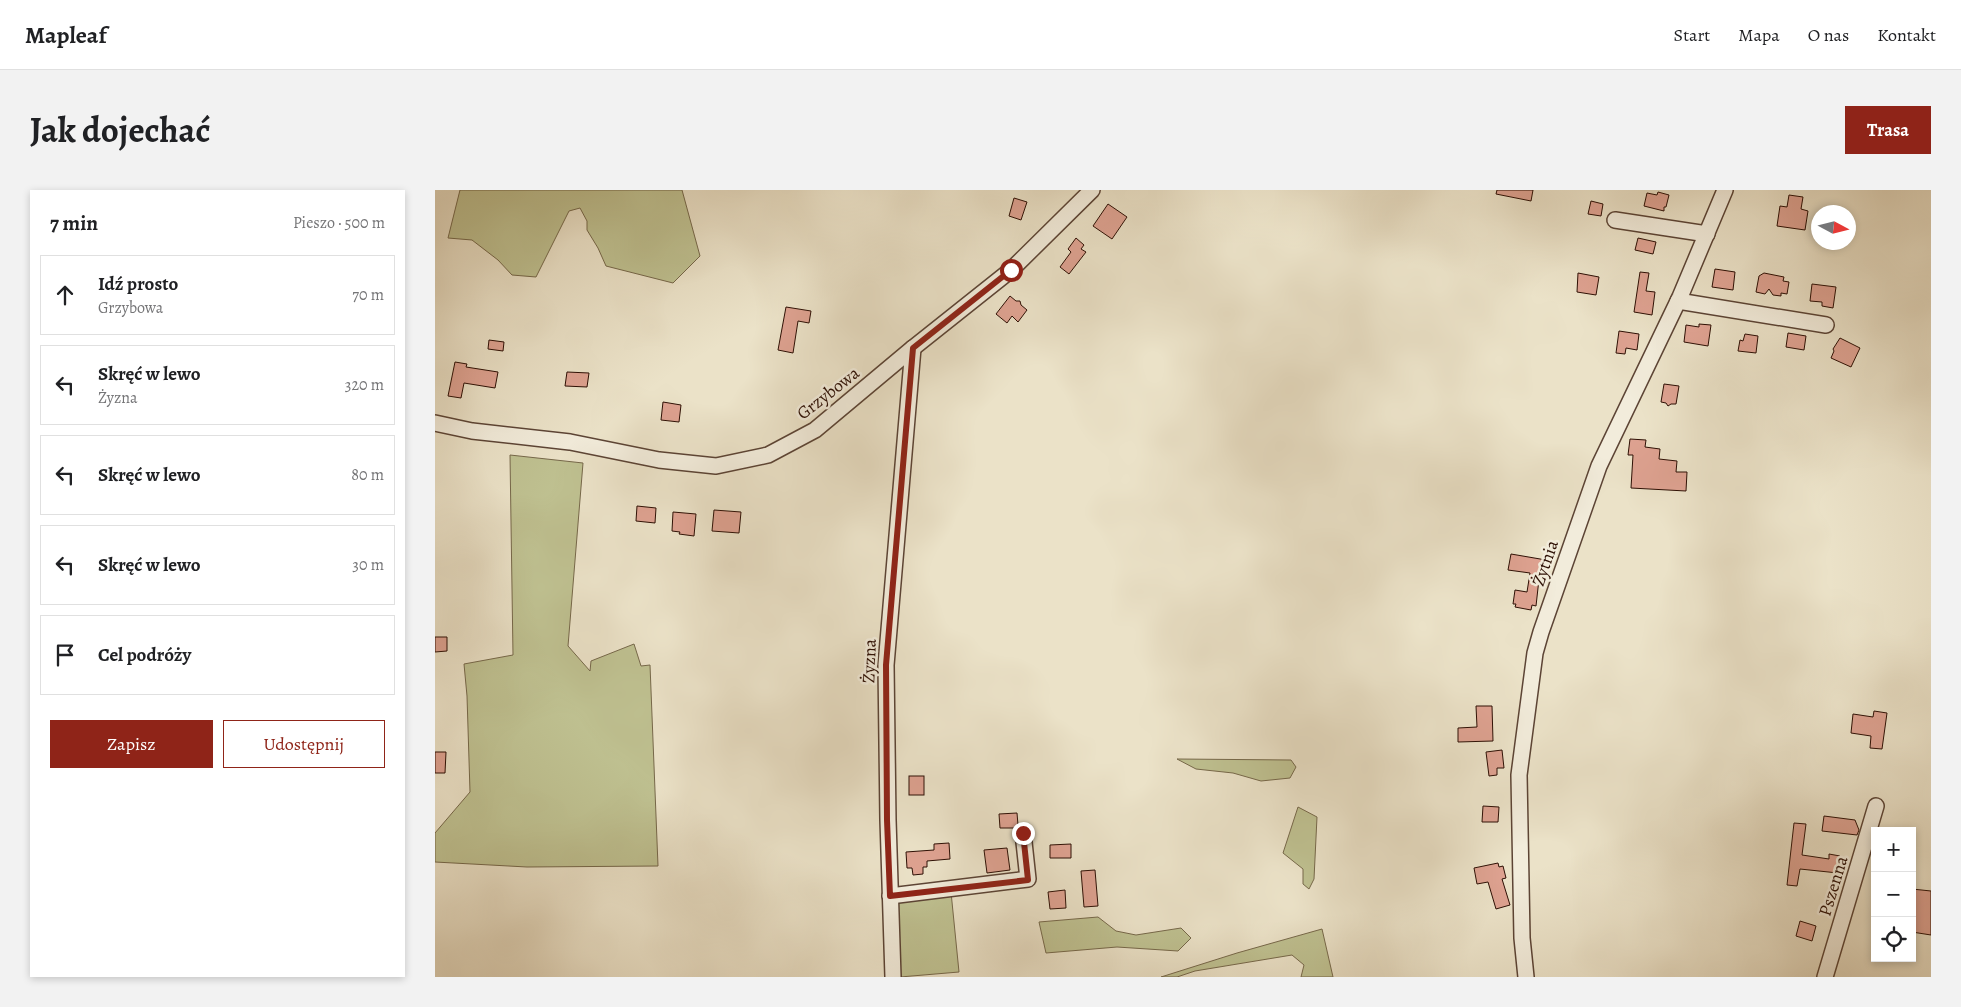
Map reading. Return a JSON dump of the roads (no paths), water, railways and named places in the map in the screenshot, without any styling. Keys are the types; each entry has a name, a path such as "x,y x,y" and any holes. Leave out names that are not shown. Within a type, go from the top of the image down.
{"street":[{"name":"Grzybowa","path":"435,423 472,431 570,442 659,460 716,466 768,455 815,430 913,348 1011,270 1092,190"},
{"name":"Żytnia","path":"1526,977 1522,938 1519,775 1535,653 1599,466 1678,301 1725,190"},
{"path":"1615,220 1707,234"},
{"path":"1678,301 1826,325"},
{"name":"Żyzna","path":"893,977 887,820 886,665 913,348"},
{"name":"Pszenna","path":"1825,977 1876,806"},
{"path":"890,896 1028,880 1023,833"}]}
